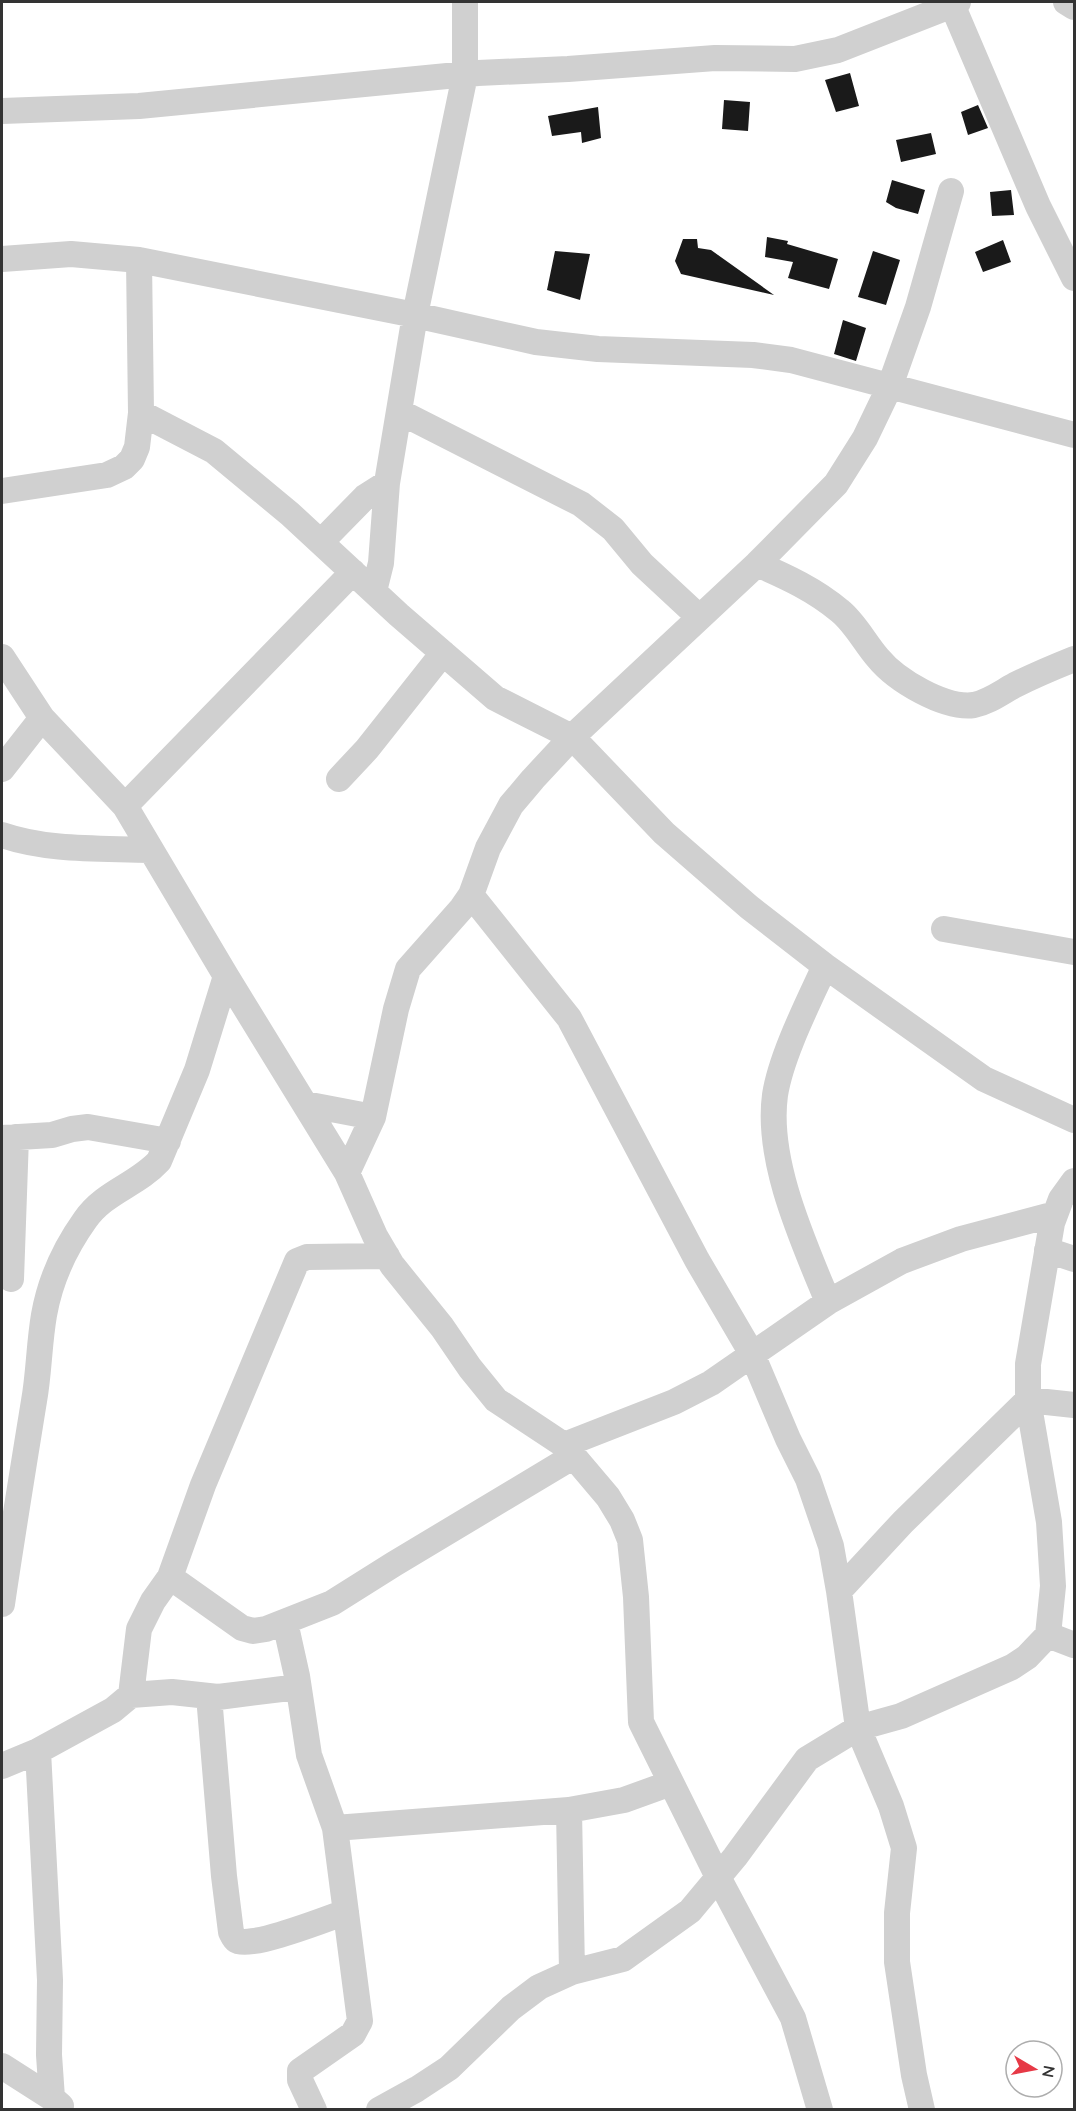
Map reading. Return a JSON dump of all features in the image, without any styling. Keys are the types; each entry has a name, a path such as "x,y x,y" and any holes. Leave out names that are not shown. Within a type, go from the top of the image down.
{"street":[{"path":"374,591 381,563 387,483 415,315 465,75 465,2"},
{"path":"1066,2 1074,7"},
{"path":"2,111 139,106 465,75 715,58 795,58 838,50 954,3 1038,206 1074,278"},
{"path":"347,1173 373,1118 396,1010 408,969 471,895 475,878 488,848 511,805 532,778 572,737 757,564 836,484 865,438 890,386 918,307 951,191"},
{"path":"2,259 70,254 139,260 415,315 536,342 598,349 753,355 791,360 1074,435"},
{"path":"2,491 107,475 124,467 132,459 137,447 141,413 139,260"},
{"path":"400,412 548,485 581,504 613,529 642,564 699,617"},
{"path":"141,413 214,451 290,514 495,698 572,737 664,833 749,907 825,966 984,1079 1074,1120"},
{"path":"321,542 365,497 387,483"},
{"path":"757,564 804,585 843,613 879,660 936,699 958,705 974,705 1074,659"},
{"path":"125,806 354,572"},
{"path":"339,779 367,749 443,653"},
{"path":"2,657 42,718 125,806 347,1173 375,1236 387,1256 496,1400 569,1450 608,1497 622,1520 630,1540 636,1596 641,1722 718,1878 793,2018 820,2109"},
{"path":"2,769 42,718"},
{"path":"2,835 58,847 150,850"},
{"path":"471,895 569,1018 686,1240 752,1354 788,1439 808,1479 831,1546 858,1728 891,1806 904,1848 897,1913 897,1962 914,2075 922,2109"},
{"path":"944,929 1074,952"},
{"path":"825,966 781,1070 775,1094 773,1130 783,1180 828,1302"},
{"path":"2,1604 35,1394 44,1314 52,1282 64,1253 95,1206 149,1171 159,1161 197,1070 226,976"},
{"path":"305,1104 373,1118"},
{"path":"52,1282 6,1279 9,1138 52,1135 88,1127 168,1141"},
{"path":"379,2109 417,2089 448,2068 511,2008 539,1987 572,1972 623,1959 690,1911 718,1878 807,1759 858,1728 901,1716 1012,1667 1028,1657 1048,1635 1053,1586 1049,1522 1028,1400 1028,1364 1055,1214 1061,1199 1074,1181"},
{"path":"170,1577 242,1628 253,1631 285,1622 332,1603 569,1450 711,1383 828,1302 902,1261 961,1239 1055,1214"},
{"path":"1047,1250 1074,1258"},
{"path":"131,1695 139,1629 153,1601 170,1577 203,1485 297,1261 307,1257 387,1256"},
{"path":"839,1591 903,1522 1028,1400"},
{"path":"1028,1400 1074,1405"},
{"path":"285,1622 309,1755 335,1828 360,2021 352,2034 300,2071 300,2080 314,2109"},
{"path":"1048,1635 1074,1645"},
{"path":"2,1766 38,1751 113,1710 131,1695 172,1692 218,1697 298,1687"},
{"path":"209,1696 224,1876 231,1932 235,1940 258,1942 346,1912"},
{"path":"38,1751 50,1980 49,2055 58,2104"},
{"path":"335,1828 569,1810 624,1800 671,1784"},
{"path":"569,1810 572,1972"},
{"path":"2,2066 49,2055"},
{"path":"2,2066 58,2104"}],"building":[{"path":"850,73 859,106 836,112 825,80"},
{"path":"724,100 750,102 748,131 722,129"},
{"path":"978,105 988,128 968,135 961,112"},
{"path":"598,107 601,138 582,143 581,132 552,136 548,116"},
{"path":"931,133 936,154 901,162 896,140"},
{"path":"892,180 925,190 918,214 896,208 886,202"},
{"path":"1011,190 1014,215 992,216 990,192"},
{"path":"767,237 788,241 787,244 838,259 829,289 788,278 793,262 765,257"},
{"path":"683,239 697,239 698,248 711,250 774,295 681,274 675,261"},
{"path":"1003,240 1011,262 983,272 975,252"},
{"path":"555,251 590,254 580,300 547,290"},
{"path":"873,251 900,260 886,305 858,297"},
{"path":"843,320 866,328 856,361 834,354"}]}
